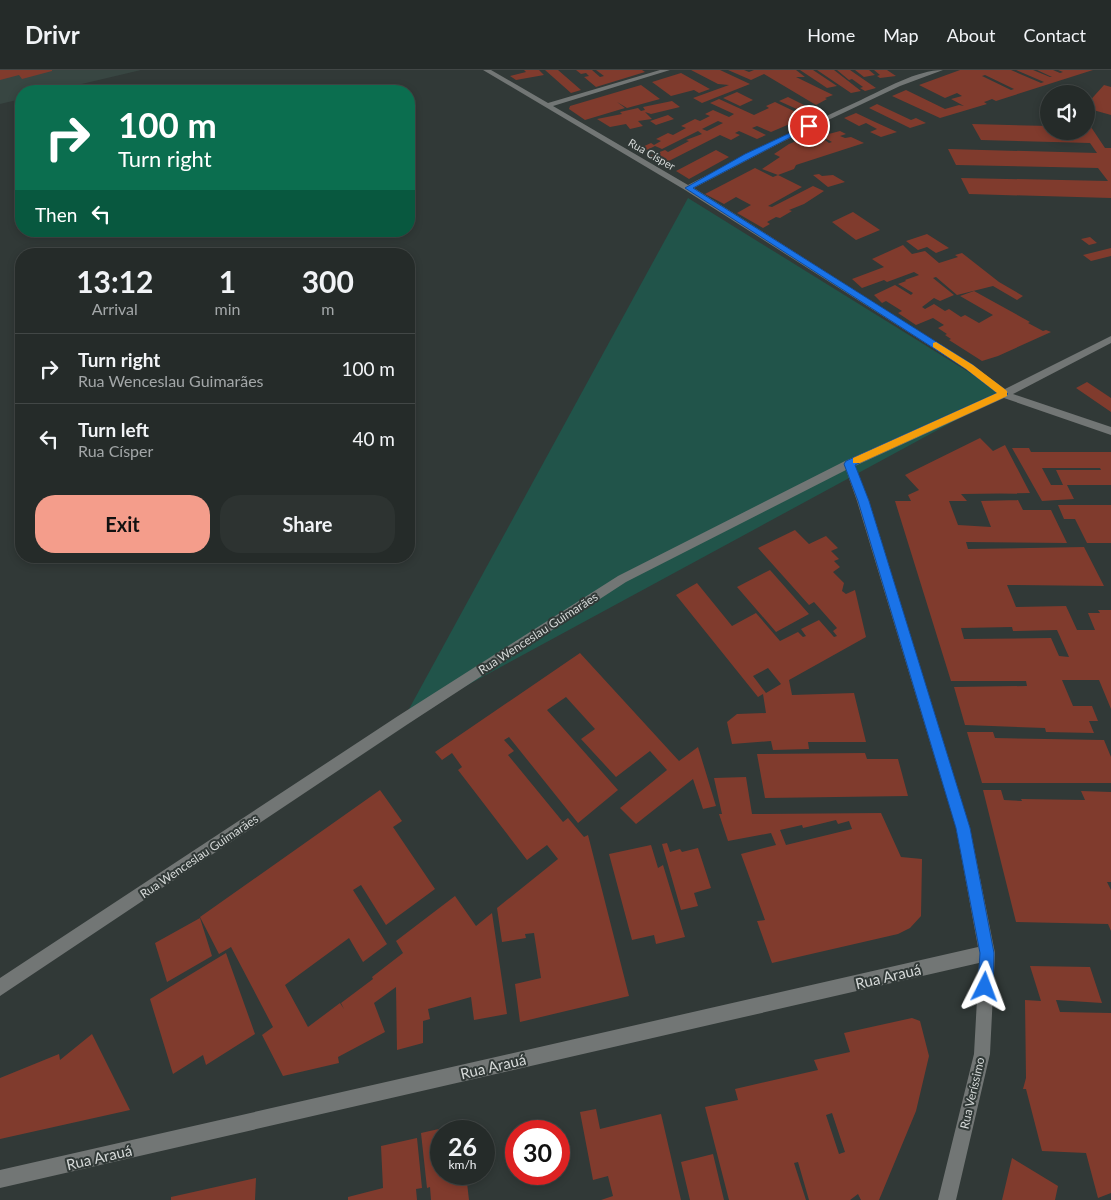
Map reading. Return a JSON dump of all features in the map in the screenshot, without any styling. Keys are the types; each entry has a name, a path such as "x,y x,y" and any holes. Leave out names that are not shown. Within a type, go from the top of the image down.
{"street":[{"name":"Rua Císper","path":"486,70 688,188 970,367 1004,394 1111,431"},
{"path":"547,106 667,70"},
{"path":"688,188 780,139 898,85 940,70"},
{"name":"Rua Wenceslau Guimarães","path":"0,988 395,726 622,579 849,464 1004,394 1111,340"},
{"name":"Rua Veríssimo","path":"849,464 864,501 963,828 987,953 982,1054 947,1200"},
{"name":"Rua Arauá","path":"0,1179 987,953"}],"shaded area":[{"path":"0,70 141,70 77,85 15,85 15,100 0,104"}],"green space":[{"path":"688,198 1004,394 403,720"}],"building":[{"path":"0,70 52,71 22,79 19,75 0,80"},
{"path":"524,70 539,70 544,75 516,80 510,76 526,72"},
{"path":"545,70 558,70 581,90 571,93"},
{"path":"576,70 592,70 600,77 604,76 596,70 642,70 645,72 596,87 584,77 589,76 586,73 581,74"},
{"path":"691,70 720,70 750,84 702,103 693,98 729,85 718,84"},
{"path":"728,70 744,70 749,72 754,70 796,70 805,77 796,77 833,95 816,105 764,74 751,80"},
{"path":"800,70 813,70 837,86 827,88"},
{"path":"817,70 834,70 861,91 851,93"},
{"path":"837,70 850,70 876,88 865,91 860,88 863,87 852,79 849,80"},
{"path":"855,70 869,70 875,75 864,77"},
{"path":"874,70 887,70 896,76 880,78 877,76 880,75"},
{"path":"960,70 1011,70 1041,83 1044,82 1016,70 1033,70 1052,77 1037,70 1053,70 1060,73 1063,72 1058,70 1093,70 1046,85 1040,85 1040,87 996,101 992,99 984,102 987,104 940,118 892,96 906,90 945,109 959,105 964,106 951,99 962,96 957,93 945,98 919,85","holes":["985,75 1014,89 1011,90 982,76"]},
{"path":"681,73 710,89 699,93 694,90 671,96 652,82"},
{"path":"641,85 660,99 627,108 617,102 625,108 585,120 569,109 570,106"},
{"path":"1104,85 1111,87 1111,115 1095,111 1095,95"},
{"path":"737,92 753,100 740,106 723,98"},
{"path":"788,97 818,112 810,115 779,101"},
{"path":"719,99 754,115 769,108 766,106 775,102 806,117 771,132 757,126 752,128 766,135 757,139 739,131 735,133 740,135 731,140 720,135 663,164 649,156 665,150 668,152 689,141 686,140 702,134 698,131 662,149 655,146 643,152 638,149 651,143 654,145 661,141 656,139 668,133 673,135 686,128 681,126 695,119 700,121 710,116 705,114 713,110 729,117 734,114 710,103","holes":["718,121 723,123 707,131 702,129"]},
{"path":"672,101 680,107 651,114 645,112 652,119 638,121 643,126 630,129 626,124 610,127 597,119 622,114 620,112 638,108 641,111 645,110 643,107"},
{"path":"877,104 911,120 916,118 926,123 910,128 869,108"},
{"path":"856,113 897,132 881,137 870,132 877,129 866,123 859,126 844,118"},
{"path":"668,115 674,119 656,125 650,121"},
{"path":"972,124 1040,126 1040,140 1095,140 1095,133 1105,148 1111,148 1111,198 969,194 961,178 1108,181 1098,168 956,165 948,149 1097,153 1090,143 981,140"},
{"path":"840,131 846,134 840,136 845,138 851,137 864,143 796,165 794,169 778,175 762,169 780,157 774,154 789,144 815,133 829,143 832,142 821,136"},
{"path":"716,150 729,157 689,179 676,171"},
{"path":"755,168 773,177 778,175 802,187 768,206 772,207 813,186 824,191 804,204 789,210 792,211 780,218 776,217 767,222 770,224 763,228 737,213 751,205 736,197 724,204 705,194"},
{"path":"819,174 822,176 833,175 845,182 828,187 813,175"},
{"path":"853,212 880,230 856,240 832,222"},
{"path":"927,234 949,248 936,253 927,247 918,250 906,241"},
{"path":"1090,237 1097,243 1089,245 1081,239"},
{"path":"903,245 912,254 925,251 939,263 958,257 955,255 962,253 999,282 1023,296 1017,300 993,286 957,295 936,277 933,278 954,295 940,301 934,298 922,307 925,309 934,304 945,311 949,309 961,317 965,315 979,323 993,315 960,296 974,291 1043,331 1051,332 998,356 982,361 949,340 951,339 945,335 947,334 938,328 944,325 933,318 916,325 898,313 902,311 886,301 882,303 874,295 895,285 911,295 913,293 898,284 919,275 914,272 887,282 884,280 862,288 852,279 884,267 872,259"},
{"path":"1111,248 1111,256 1091,261 1083,255"},
{"path":"1087,382 1111,398 1111,412 1076,388"},
{"path":"980,438 993,451 1005,445 1030,493 961,494 967,501 949,501 958,525 991,527 981,501 1018,500 1023,510 1051,510 1067,543 966,542 968,549 1084,547 1104,586 1007,585 1016,607 1066,606 1077,630 1095,630 1088,613 1100,613 1098,610 1111,610 1111,709 1099,680 1062,680 1073,706 1092,706 1098,721 1089,721 1094,733 1046,732 1045,728 965,725 954,687 1027,686 1026,681 951,681 895,501 911,501 908,495 919,490 905,475","holes":["1012,627 1013,631 1057,630 1069,657 1059,656 1051,638 964,639 961,628"]},
{"path":"1012,448 1029,448 1031,452 1111,452 1111,485 1067,485 1074,499 1042,501","holes":["1042,468 1100,468 1101,470 1056,470 1063,485 1051,485"]},
{"path":"1058,505 1111,505 1111,543 1087,543 1075,519 1064,519"},
{"path":"795,530 809,544 826,536 838,548 831,551 839,559 834,561 840,567 833,572 844,583 842,591 846,594 855,590 866,637 789,680 792,695 854,693 866,742 808,742 809,749 773,750 771,741 732,744 727,722 737,714 766,713 763,694 758,697 676,595 697,583 732,626 756,613 780,641 798,632 803,637 806,636 801,629 819,620 834,637 837,636 833,631 837,628 814,602 809,605 758,548","holes":["768,668 781,684 766,693 753,676"]},
{"path":"770,570 809,614 776,632 737,587"},
{"path":"580,653 679,761 698,747 716,806 703,809 693,779 636,824 620,808 667,770 650,751 616,777 581,739 595,729 566,697 547,710 618,790 578,823 509,737 504,740 514,751 508,755 563,822 568,818 584,837 588,835 629,996 520,1022 515,984 541,978 534,933 525,934 526,938 502,942 497,908 558,859 547,845 527,860 458,770 462,767 452,753 442,760 435,752"},
{"path":"967,732 993,732 995,738 1104,740 1111,757 1111,783 982,783"},
{"path":"865,753 867,759 898,759 908,796 765,798 757,754"},
{"path":"746,777 752,814 881,813 901,857 922,859 921,916 910,928 898,934 772,963 757,921 765,920 741,854 776,845 771,833 728,841 719,814 722,814 714,778","holes":["836,820 838,824 849,821 852,829 786,845 780,830 802,825 803,828"]},
{"path":"380,790 402,821 393,827 435,889 386,925 361,885 353,890 387,944 363,962 349,938 285,985 308,1027 340,1003 344,1009 341,1003 403,953 396,941 455,896 476,926 492,913 507,1014 474,1020 471,997 428,1009 430,1019 423,1021 423,1043 397,1050 396,987 374,1003 385,1032 338,1057 339,1063 283,1076 262,1035 273,1027 231,947 219,954 200,917"},
{"path":"983,790 1001,790 1004,800 1022,801 1021,799 1085,800 1081,791 1111,792 1111,882 1107,882 1111,890 1111,931 1108,924 1016,922"},
{"path":"667,843 670,852 680,849 682,852 698,848 711,888 694,893 698,906 681,910 662,844"},
{"path":"651,845 658,868 663,865 685,937 656,944 654,935 632,940 609,854"},
{"path":"200,918 212,956 167,982 155,943"},
{"path":"226,953 255,1034 206,1065 203,1055 173,1074 150,999"},
{"path":"1030,966 1090,967 1102,1003 1056,1000 1060,1012 1111,1013 1111,1193 1098,1198 1086,1153 1042,1151 1026,1089 1023,1089 1026,1078 1025,1000 1041,1001"},
{"path":"912,1018 920,1021 929,1056 916,1111 879,1200 861,1200 858,1194 850,1200 809,1200 798,1162 794,1163 806,1200 729,1200 705,1107 738,1100 735,1089 818,1070 814,1060 850,1052 844,1033","holes":["832,1113 845,1152 839,1154 826,1115"]},
{"path":"92,1034 130,1110 0,1139 0,1078 59,1054 60,1060"},
{"path":"596,1109 600,1129 661,1114 681,1200 601,1200 613,1196 608,1176 593,1180 580,1112"},
{"path":"430,1131 430,1185 467,1185 469,1200 431,1200 430,1187 427,1188 421,1133"},
{"path":"417,1138 422,1188 416,1189 417,1200 348,1200 348,1197 383,1188 381,1146"},
{"path":"713,1154 724,1200 690,1200 681,1162"},
{"path":"1012,1158 1058,1186 1055,1200 1002,1200"},
{"path":"256,1178 255,1200 171,1200 171,1197"}],"slow traffic":[{"path":"857,460 1004,394 970,367 936,345"}],"route":[{"path":"809,126 780,139 688,188 970,367 1004,394 849,464 864,501 963,828 987,953 985,987"}]}
